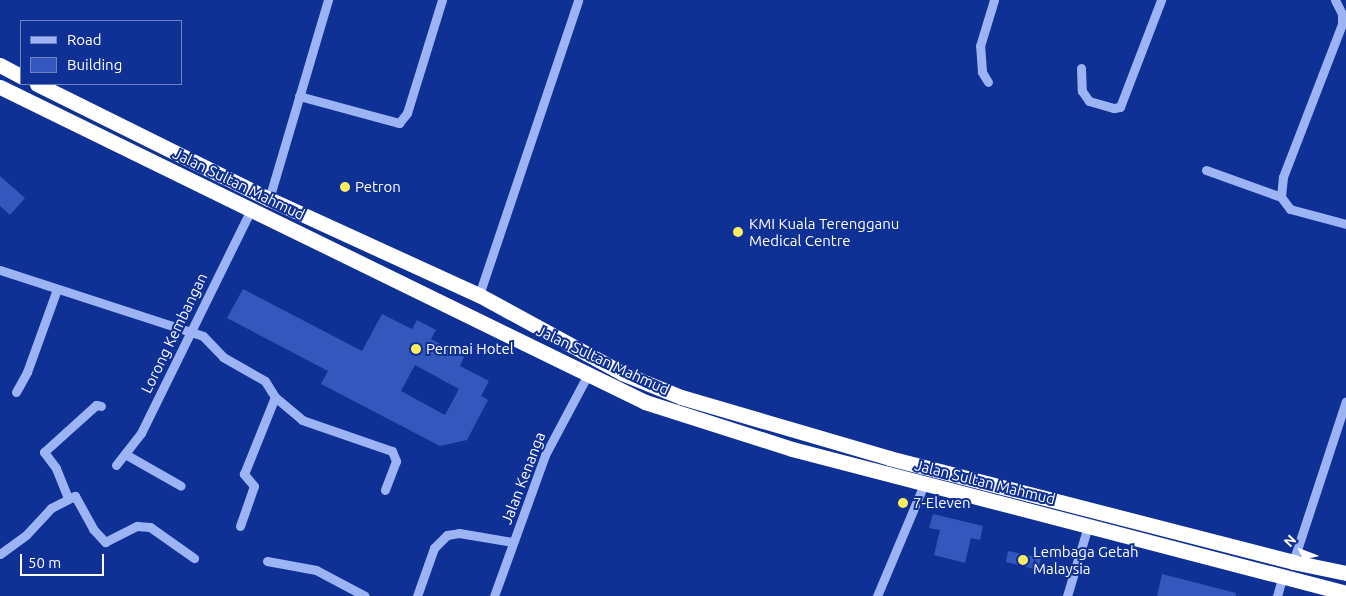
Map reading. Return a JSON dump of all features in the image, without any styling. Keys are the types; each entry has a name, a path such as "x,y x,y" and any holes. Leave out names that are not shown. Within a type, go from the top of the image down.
{"highway":[{"path":"0,65 20,75"},
{"name":"Jalan Sultan Mahmud","path":"39,85 269,199 479,296 622,373 712,407 806,436 1293,562 1346,573"},
{"name":"Jalan Sultan Mahmud","path":"0,87 645,402 707,424 924,484 1346,593"}],"street":[{"path":"269,199 328,0"},
{"path":"300,96 399,123 407,113 442,0"},
{"path":"479,296 578,0"},
{"path":"988,82 982,72 980,46 994,0"},
{"path":"1081,68 1082,91 1089,100 1114,108 1120,106 1161,0"},
{"path":"1281,197 1283,177 1342,24 1342,14 1335,0"},
{"path":"1206,170 1281,197 1290,209 1346,224"},
{"name":"Lorong Kembangan","path":"116,465 141,433 251,209"},
{"path":"0,270 203,336 223,357 264,381 275,397 302,420 392,451 396,461 384,490"},
{"path":"16,392 27,372 58,289"},
{"name":"Jalan Kenanga","path":"494,596 545,455 588,374"},
{"path":"240,526 254,486 244,474 275,397"},
{"path":"1293,562 1346,401"},
{"path":"68,498 56,468 44,452 96,404 101,406"},
{"path":"125,454 181,486"},
{"path":"877,596 924,484"},
{"path":"0,554 26,535 51,508 75,496 93,529 105,542 137,526 150,527 194,558"},
{"path":"1067,596 1088,526"},
{"path":"418,596 434,548 447,535 459,533 513,542"},
{"path":"267,561 316,570 365,596"},
{"path":"1277,596 1282,578"}],"building":[{"path":"0,176 25,198 10,215 0,206"},
{"path":"243,289 362,351 382,314 412,329 417,320 436,330 431,339 464,357 460,366 489,381 481,396 488,400 467,440 440,446 321,384 328,371 227,318","holes":["415,365 459,389 445,415 401,391"]},
{"path":"933,514 983,526 980,540 971,538 965,563 934,555 940,530 929,528"},
{"name":"Lembaga Getah Malaysia","path":"1008,551 1041,558 1038,570 1006,562"},
{"path":"1162,574 1236,593 1236,596 1157,596"}],"place":[{"name":"Petron","path":"345,187"},
{"name":"KMI Kuala Terengganu Medical Centre","path":"738,232"},
{"name":"Permai Hotel","path":"416,349"},
{"name":"7-Eleven","path":"903,503"},
{"name":"Lembaga Getah Malaysia","path":"1023,560"}]}
